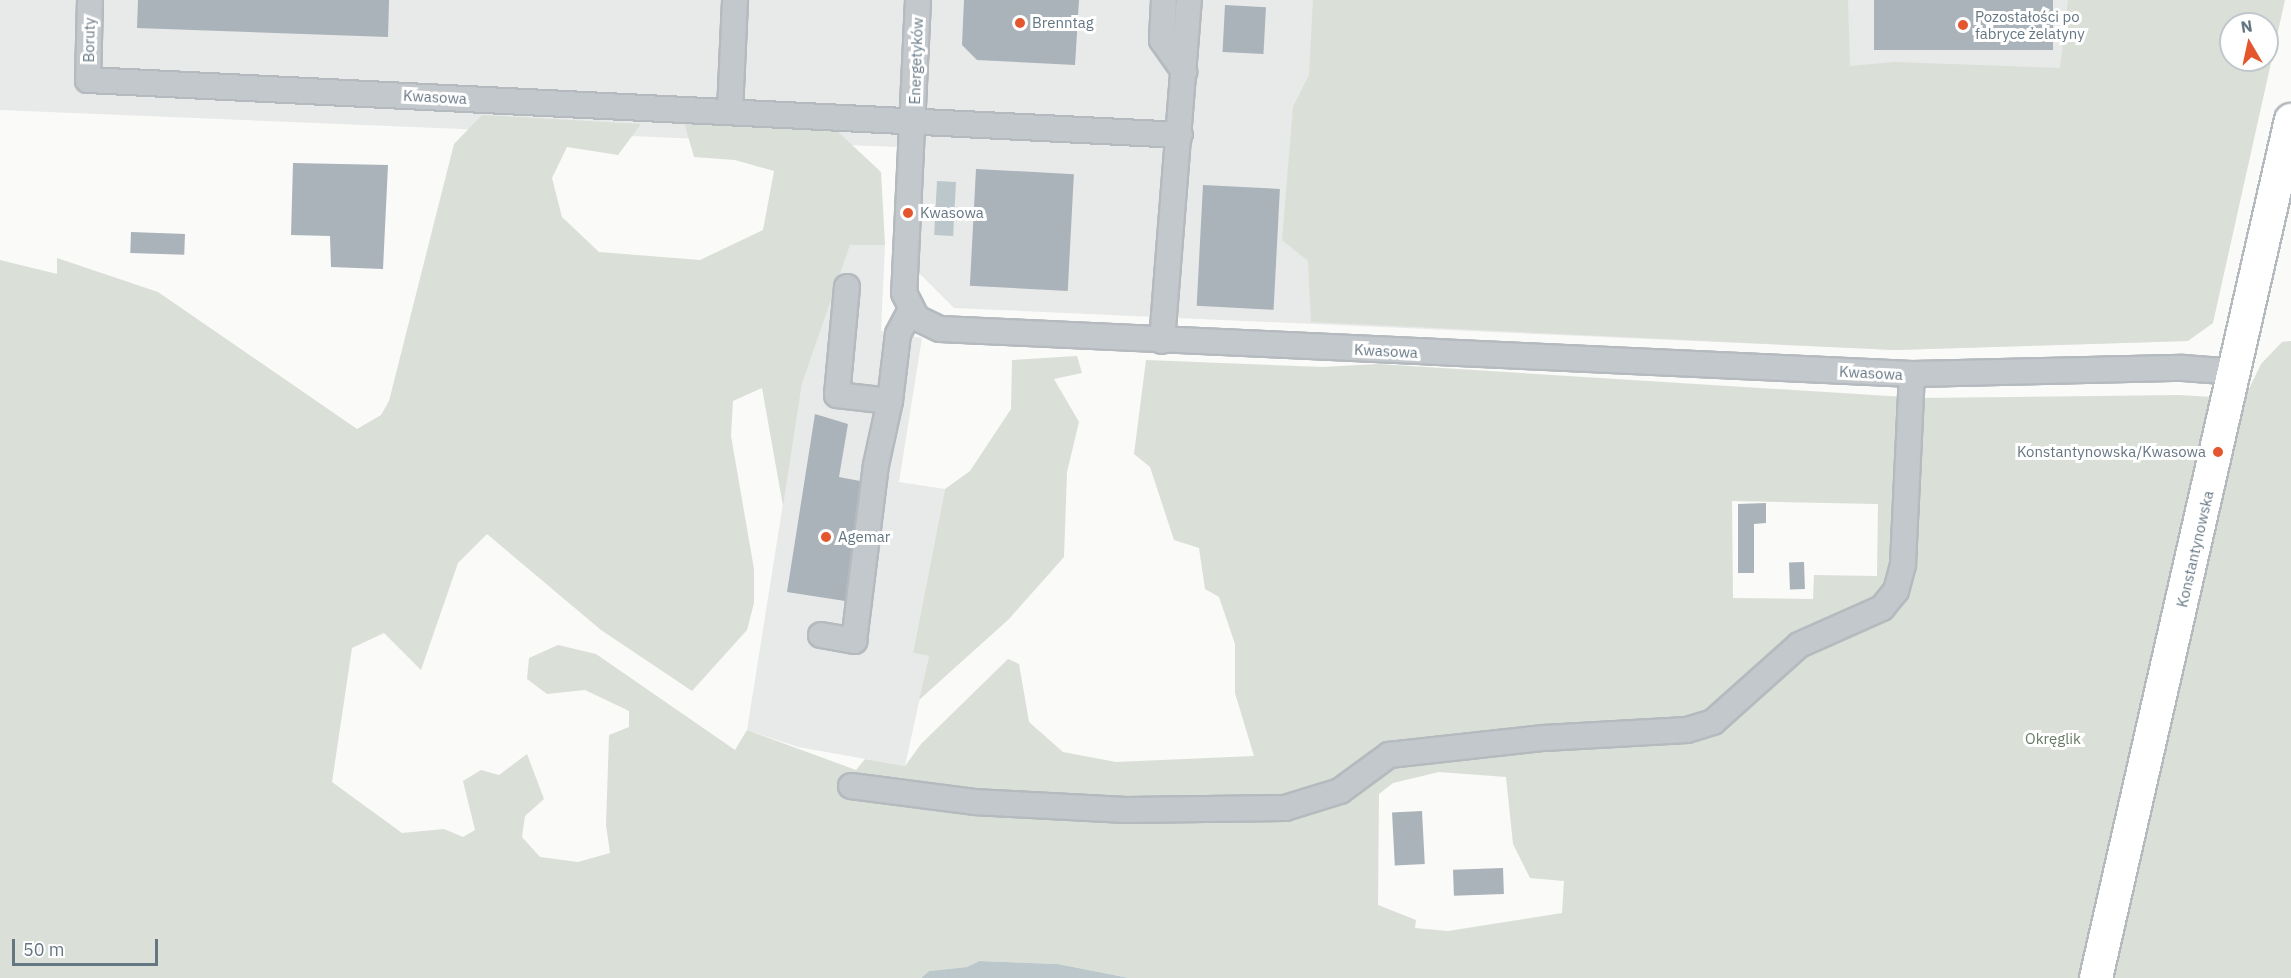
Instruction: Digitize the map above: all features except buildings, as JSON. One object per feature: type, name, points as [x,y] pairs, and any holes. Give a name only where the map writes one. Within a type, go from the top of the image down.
[{"type":"main road","name":"Konstantynowska","points":[[2096,978],[2236,372],[2290,126]]},
{"type":"street","name":"Boruty","points":[[88,81],[90,0]]},
{"type":"street","points":[[730,111],[735,0]]},
{"type":"street","name":"Energetyków","points":[[914,121],[918,0]]},
{"type":"street","points":[[1164,0],[1162,40],[1184,72]]},
{"type":"street","points":[[1162,341],[1189,0]]},
{"type":"street","name":"Kwasowa","points":[[88,81],[1180,135]]},
{"type":"street","points":[[821,635],[854,640],[876,465],[890,401],[898,334],[910,310],[904,283],[914,121]]},
{"type":"street","points":[[847,287],[837,395],[890,401]]},
{"type":"street","name":"Kwasowa","points":[[910,310],[931,326],[951,330],[1162,341],[1912,374],[2183,368],[2236,372]]},
{"type":"street","points":[[851,786],[974,802],[1125,810],[1285,808],[1340,791],[1389,755],[1544,738],[1687,730],[1713,722],[1799,645],[1882,608],[1896,591],[1903,564],[1912,374]]},
{"type":"shaded area","points":[[0,0],[2271,0],[2251,12],[2219,12],[2219,72],[2229,72],[2188,341],[1895,350],[954,308],[918,272],[921,148],[0,110]]},
{"type":"shaded area","points":[[937,181],[956,182],[953,236],[934,235]]},
{"type":"shaded area","points":[[850,244],[885,245],[881,331],[922,338],[899,482],[945,489],[913,653],[929,656],[905,766],[798,747],[747,730],[802,384]]},
{"type":"shaded area","points":[[979,961],[1058,964],[1129,978],[921,978],[929,971],[967,967]]},
{"type":"green space","points":[[1313,0],[1848,0],[1850,66],[1894,62],[2060,68],[2068,0],[2285,0],[2279,27],[2279,12],[2219,12],[2219,72],[2269,72],[2213,323],[2188,341],[1895,350],[1311,322],[1308,261],[1282,240],[1293,107],[1309,75]]},
{"type":"green space","name":"Okręglik","points":[[482,115],[641,124],[618,155],[567,147],[552,178],[562,217],[599,252],[700,260],[763,230],[774,171],[735,160],[694,157],[684,122],[836,130],[881,172],[885,245],[850,245],[802,384],[783,506],[762,388],[733,401],[731,436],[754,569],[754,603],[747,630],[692,691],[601,630],[487,534],[458,563],[421,670],[384,633],[352,648],[332,782],[402,833],[444,829],[463,837],[475,830],[463,781],[481,770],[499,775],[527,754],[544,799],[525,816],[522,837],[540,857],[578,862],[610,853],[606,825],[609,735],[629,727],[629,711],[585,690],[547,694],[527,679],[529,658],[558,645],[596,654],[735,750],[747,730],[856,770],[865,759],[905,766],[921,744],[1008,659],[1019,664],[1029,722],[1063,752],[1116,762],[1254,756],[1235,693],[1235,644],[1219,597],[1205,589],[1199,548],[1174,540],[1150,467],[1134,454],[1146,360],[1323,367],[1378,364],[1921,398],[2180,395],[2244,399],[2261,364],[2282,342],[2291,341],[2291,978],[1129,978],[1058,964],[979,961],[967,967],[929,971],[921,978],[0,978],[0,260],[57,274],[57,258],[158,292],[357,429],[381,415],[389,401],[454,144]],"holes":[[[1732,501],[1878,504],[1877,576],[1814,575],[1813,599],[1733,598]],[[1439,772],[1506,777],[1513,844],[1530,878],[1564,881],[1562,913],[1448,931],[1415,928],[1416,920],[1378,905],[1379,794],[1393,783]]]},
{"type":"green space","points":[[1077,356],[1082,373],[1054,379],[1079,422],[1067,472],[1064,557],[1009,619],[919,700],[929,656],[913,653],[945,489],[970,471],[1011,409],[1012,360]]},
{"type":"place","name":"Brenntag","points":[[1020,23]]},
{"type":"place","name":"Pozostałości po fabryce żelatyny","points":[[1963,25]]},
{"type":"place","name":"Kwasowa","points":[[908,213]]},
{"type":"place","name":"Konstantynowska/Kwasowa","points":[[2218,452]]},
{"type":"place","name":"Agemar","points":[[826,537]]}]
